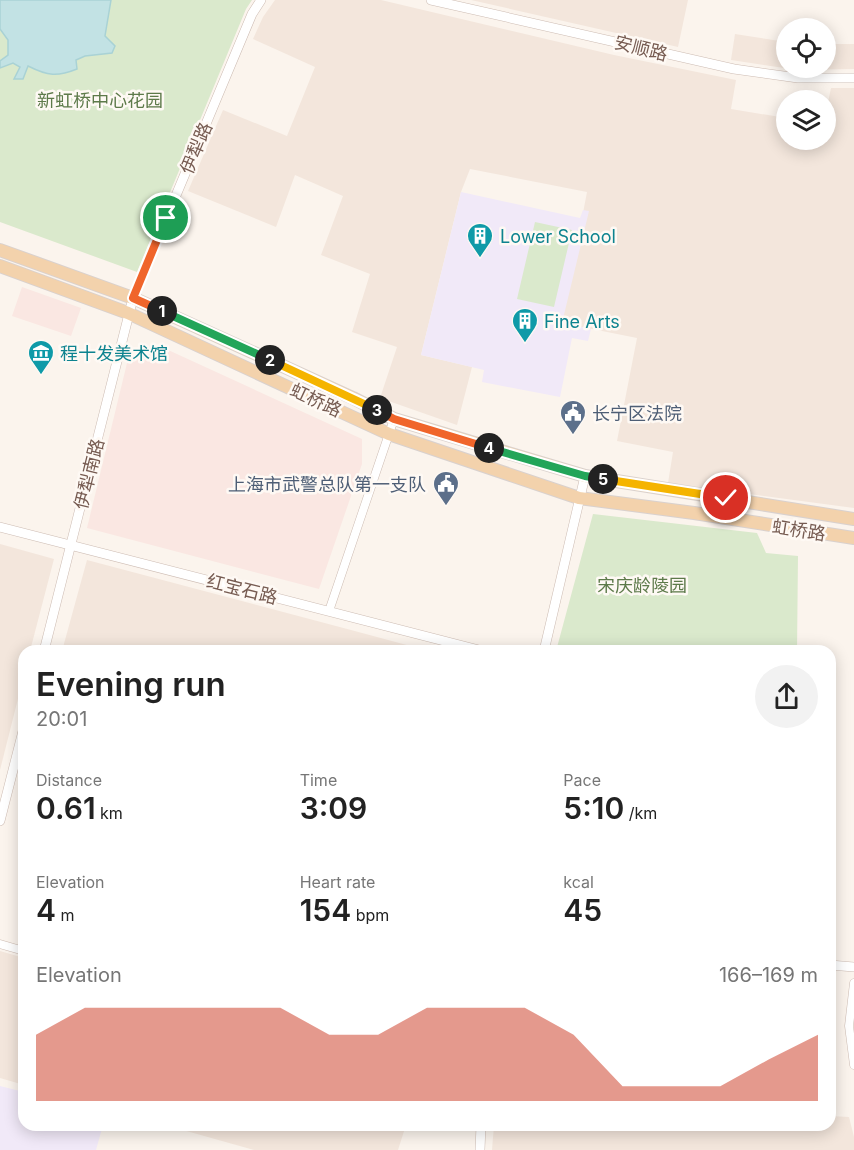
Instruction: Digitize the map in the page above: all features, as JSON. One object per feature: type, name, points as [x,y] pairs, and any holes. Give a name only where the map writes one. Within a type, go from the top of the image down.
[{"type":"main road","name":"虹桥路","points":[[0,250],[133,298],[353,398],[394,419],[585,476],[854,519]]},
{"type":"main road","name":"虹桥路","points":[[0,266],[128,313],[389,434],[579,498],[854,538]]},
{"type":"street","name":"伊犁路","points":[[133,298],[252,14],[261,0]]},
{"type":"street","name":"安顺路","points":[[431,0],[734,69],[798,78],[854,78]]},
{"type":"street","name":"伊犁南路","points":[[46,645],[133,298]]},
{"type":"street","points":[[329,611],[394,419]]},
{"type":"street","points":[[545,645],[585,476]]},
{"type":"street","name":"红宝石路","points":[[0,527],[460,645]]},
{"type":"street","points":[[0,821],[18,750]]},
{"type":"street","points":[[0,944],[18,949]]},
{"type":"street","points":[[836,966],[854,967]]},
{"type":"street","points":[[854,983],[849,1026],[854,1065]]},
{"type":"street","points":[[480,1150],[481,1131]]},
{"type":"shaded area","points":[[275,0],[381,0],[614,55],[736,80],[731,109],[776,116],[776,150],[836,150],[836,90],[831,90],[831,88],[854,88],[854,508],[668,483],[673,452],[617,441],[637,338],[562,323],[587,192],[470,169],[461,192],[421,355],[472,367],[457,425],[380,398],[397,347],[352,332],[370,274],[321,255],[343,196],[295,175],[276,227],[188,191],[223,110],[287,136],[315,67],[253,39],[263,17]]},
{"type":"shaded area","points":[[471,0],[688,0],[678,47]]},
{"type":"shaded area","points":[[735,34],[776,40],[776,67],[731,60]]},
{"type":"shaded area","points":[[836,44],[854,44],[854,69],[836,69]]},
{"type":"shaded area","points":[[461,192],[580,218],[583,210],[589,211],[562,323],[591,329],[588,341],[572,338],[560,397],[482,382],[484,370],[421,355]]},
{"type":"shaded area","points":[[22,287],[81,308],[71,336],[12,316]]},
{"type":"shaded area","points":[[146,346],[166,349],[362,439],[362,464],[319,589],[87,528],[128,359]]},
{"type":"shaded area","points":[[0,544],[54,559],[32,645],[18,645],[18,699],[0,770]]},
{"type":"shaded area","points":[[87,560],[406,645],[64,645]]},
{"type":"shaded area","points":[[0,951],[18,956],[18,1083],[0,1078]]},
{"type":"shaded area","points":[[0,1086],[18,1090],[18,1131],[101,1131],[96,1150],[0,1150]]},
{"type":"shaded area","points":[[836,1116],[849,1117],[854,1137],[854,1150],[492,1150],[494,1131],[836,1131]]},
{"type":"shaded area","points":[[186,1131],[404,1131],[398,1150],[254,1150]]},
{"type":"green space","name":"新虹桥中心花园","points":[[0,0],[252,0],[246,9],[137,272],[0,222]]},
{"type":"green space","points":[[535,222],[572,230],[554,307],[517,299]]},
{"type":"green space","name":"宋庆龄陵园","points":[[593,514],[757,533],[766,553],[798,556],[797,645],[558,645]]},
{"type":"water","points":[[0,0],[111,0],[105,36],[115,46],[112,53],[85,56],[76,60],[77,69],[58,74],[41,72],[28,66],[23,79],[14,79],[20,67],[13,63],[0,68],[0,61],[8,55],[8,40],[0,29]]},
{"type":"place","name":"Lower School","points":[[480,259]]},
{"type":"place","name":"Fine Arts","points":[[525,344]]},
{"type":"place","name":"程十发美术馆","points":[[41,376]]},
{"type":"place","name":"长宁区法院","points":[[573,436]]},
{"type":"place","name":"上海市武警总队第一支队","points":[[446,507]]},
{"type":"route","points":[[166,218],[133,298],[353,398],[394,419],[585,476],[726,498]]}]
